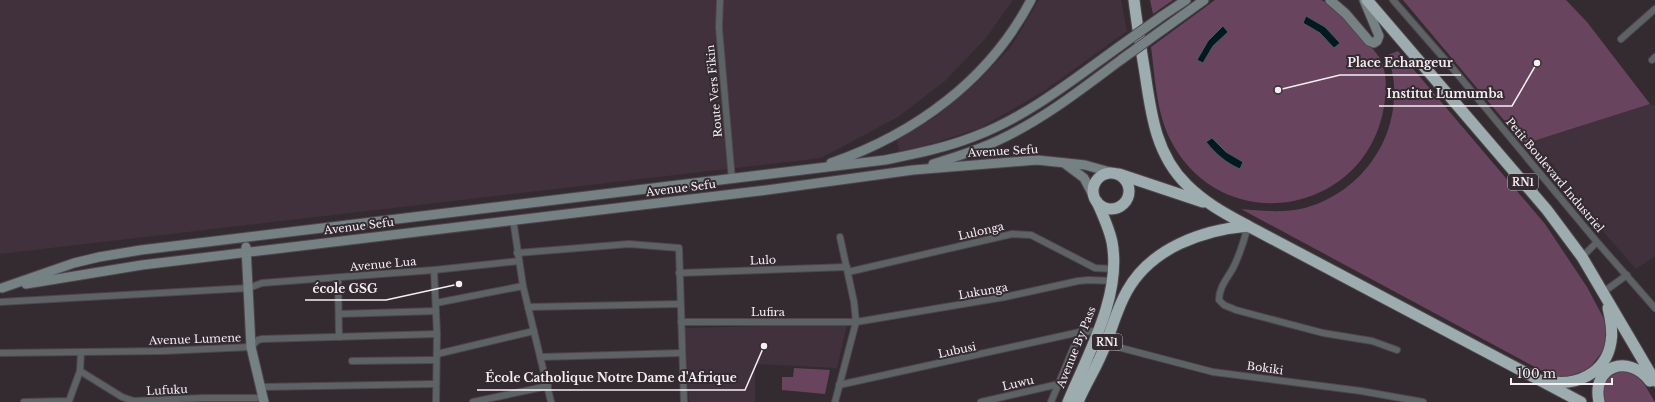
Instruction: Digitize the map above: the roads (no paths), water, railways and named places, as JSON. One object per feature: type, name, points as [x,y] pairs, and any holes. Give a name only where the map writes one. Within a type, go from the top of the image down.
[{"type":"highway","points":[[1134,0],[1153,123],[1162,150],[1186,185],[1208,203],[1248,226],[1581,402]]},
{"type":"highway","name":"RN1","points":[[1367,0],[1547,210],[1582,257],[1655,381]]},
{"type":"highway","points":[[1117,174],[1125,180],[1128,191],[1124,202],[1120,206],[1108,208],[1095,199],[1093,186],[1099,177],[1108,173],[1117,174],[1208,203]]},
{"type":"highway","points":[[1161,188],[1171,187],[1177,183],[1177,173]]},
{"type":"highway","name":"RN1","points":[[1095,199],[1107,222],[1112,243],[1114,269],[1113,281]]},
{"type":"highway","name":"Avenue By Pass","points":[[1078,402],[1097,366],[1119,308],[1133,281],[1145,268],[1165,252],[1188,239],[1227,228],[1248,226]]},
{"type":"highway","name":"Avenue By Pass","points":[[1068,402],[1098,331],[1109,301],[1113,281]]},
{"type":"highway","points":[[1528,374],[1546,380],[1566,383],[1583,378],[1597,368],[1606,356],[1611,343],[1612,325],[1604,296]]},
{"type":"highway","points":[[1599,402],[1597,394],[1601,378],[1610,370],[1622,366],[1630,366],[1638,369],[1655,388]]},
{"type":"main road","points":[[816,169],[872,147],[909,128],[938,108],[968,83],[999,49],[1023,16],[1031,0]]},
{"type":"main road","points":[[816,169],[885,160],[974,137],[1014,118],[1041,102],[1186,0]]},
{"type":"main road","points":[[913,170],[965,154],[1000,140],[1061,104],[1204,0]]},
{"type":"main road","points":[[1330,0],[1346,14],[1369,41],[1374,43],[1377,41],[1379,36],[1364,0]]},
{"type":"main road","name":"Avenue Sefu","points":[[1,288],[142,265],[778,188],[913,170],[1037,160],[1085,165],[1117,174]]},
{"type":"main road","points":[[1063,162],[1084,178],[1095,199]]},
{"type":"main road","name":"Avenue Sefu","points":[[1,288],[57,269],[99,257],[816,169]]},
{"type":"main road","points":[[776,174],[778,188]]},
{"type":"main road","points":[[245,238],[249,288],[251,347],[264,400]]},
{"type":"street","name":"Route Vers Fikin","points":[[720,0],[719,28],[732,180]]},
{"type":"street","name":"Petit Boulevard Industriel","points":[[1393,0],[1454,70],[1597,242],[1655,308]]},
{"type":"street","points":[[1621,39],[1655,9]]},
{"type":"street","points":[[513,219],[523,286],[551,402]]},
{"type":"street","points":[[1248,226],[1242,248],[1233,268],[1219,291],[1219,300],[1224,305],[1236,310],[1311,330],[1372,341],[1397,350]]},
{"type":"street","name":"Lulonga","points":[[848,270],[1012,234],[1031,236],[1095,268],[1114,269]]},
{"type":"street","points":[[835,402],[856,322],[848,270],[840,237]]},
{"type":"street","points":[[1582,257],[1597,242]]},
{"type":"street","points":[[517,253],[629,244],[679,248],[684,402]]},
{"type":"street","name":"Avenue Lua","points":[[0,302],[249,288],[262,283],[434,270],[519,261]]},
{"type":"street","points":[[434,270],[436,303],[436,402]]},
{"type":"street","name":"Lulo","points":[[680,273],[848,270]]},
{"type":"street","points":[[1604,296],[1627,275]]},
{"type":"street","points":[[338,278],[339,337]]},
{"type":"street","name":"Lukunga","points":[[856,322],[1005,297],[1078,281],[1113,281]]},
{"type":"street","points":[[436,303],[523,286]]},
{"type":"street","points":[[528,307],[680,304]]},
{"type":"street","points":[[339,314],[436,311]]},
{"type":"street","name":"Lufira","points":[[681,322],[856,322]]},
{"type":"street","points":[[352,361],[436,357],[534,331]]},
{"type":"street","name":"Lubusi","points":[[839,386],[1080,332],[1098,331]]},
{"type":"street","points":[[1051,402],[1080,332]]},
{"type":"street","name":"Avenue Lumene","points":[[0,353],[163,351],[251,347],[255,342],[262,339],[436,334]]},
{"type":"street","name":"Bokiki","points":[[1106,344],[1213,372],[1362,391],[1423,402]]},
{"type":"street","points":[[24,402],[69,401],[80,371],[81,352]]},
{"type":"street","points":[[541,357],[682,353]]},
{"type":"street","name":"Lufuku","points":[[80,371],[122,397],[134,401],[202,398],[264,400]]},
{"type":"street","points":[[260,387],[435,384]]},
{"type":"street","name":"Luwu","points":[[980,402],[1059,384]]},
{"type":"street","points":[[473,402],[548,386]]},
{"type":"water","points":[[1306,16],[1325,27],[1340,43],[1334,48],[1320,33],[1303,23]]},
{"type":"water","points":[[1223,26],[1228,32],[1213,46],[1203,63],[1197,60],[1208,41]]},
{"type":"water","points":[[1212,138],[1226,152],[1243,162],[1240,169],[1217,154],[1206,142]]},
{"type":"place","name":"Institut Lumumba","points":[[1537,63]]},
{"type":"place","name":"Place Echangeur","points":[[1278,90]]},
{"type":"place","name":"école GSG","points":[[459,284]]},
{"type":"place","name":"École Catholique Notre Dame d'Afrique","points":[[764,346]]}]
